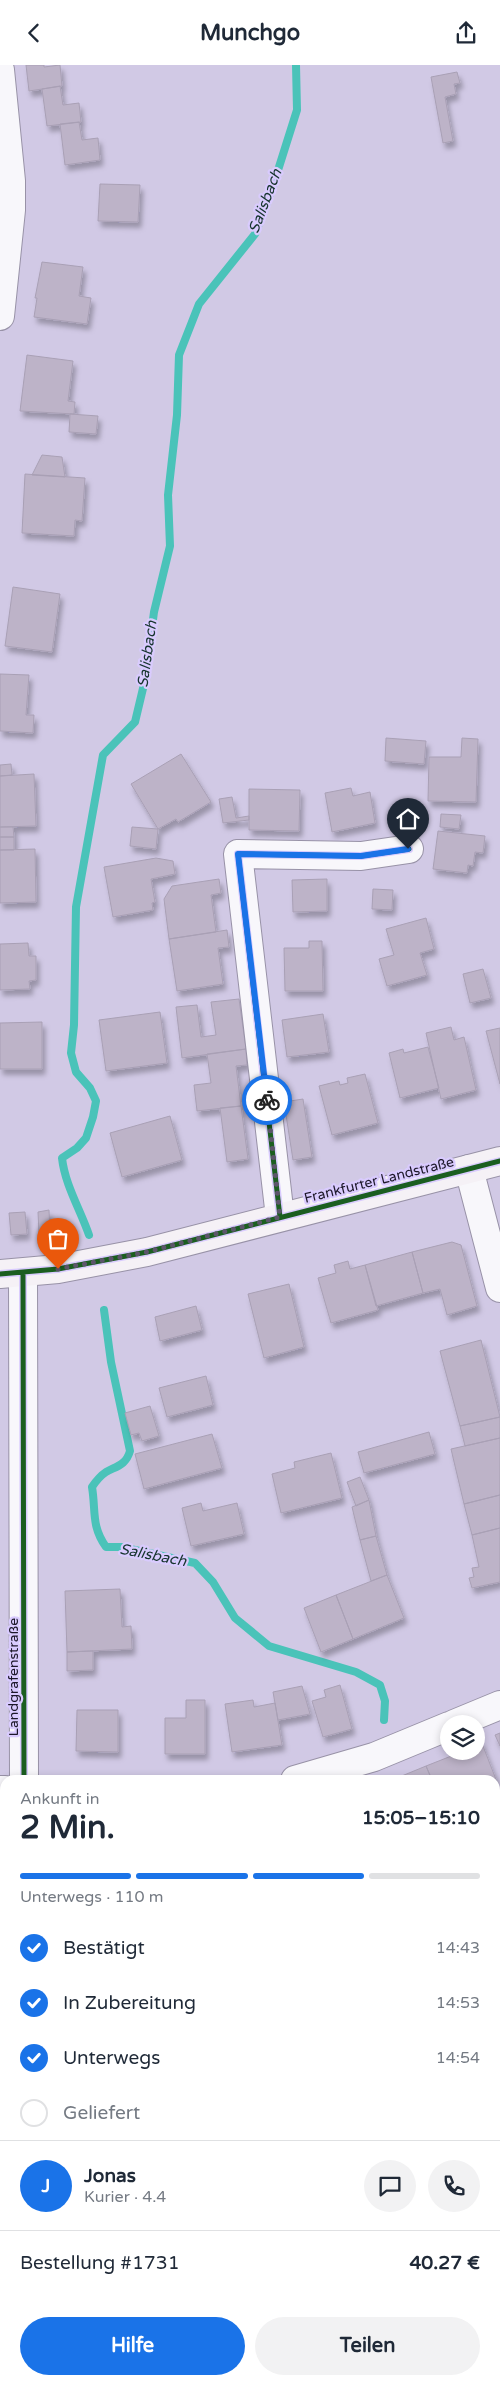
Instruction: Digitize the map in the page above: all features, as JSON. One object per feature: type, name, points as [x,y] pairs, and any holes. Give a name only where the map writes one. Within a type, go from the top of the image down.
[{"type":"main road","name":"Frankfurter Landstraße","points":[[12,1274],[58,1269],[147,1252],[500,1161]]},
{"type":"street","points":[[0,69],[9,230],[0,316]]},
{"type":"street","points":[[280,1217],[238,854],[361,856],[408,849]]},
{"type":"street","points":[[469,1169],[500,1288]]},
{"type":"street","name":"Landgrafenstraße","points":[[12,1274],[24,1775]]},
{"type":"street","points":[[476,1715],[500,1705]]},
{"type":"street","points":[[316,1775],[374,1757],[440,1730]]},
{"type":"building","points":[[26,65],[44,65],[44,67],[60,65],[62,86],[29,91]]},
{"type":"building","points":[[457,72],[460,83],[454,84],[456,94],[445,97],[453,141],[443,143],[431,77]]},
{"type":"building","points":[[60,86],[63,105],[79,103],[81,122],[47,126],[42,89]]},
{"type":"building","points":[[79,122],[82,140],[98,138],[100,160],[65,165],[60,124]]},
{"type":"building","points":[[100,184],[140,185],[138,222],[98,221]]},
{"type":"building","points":[[42,262],[83,267],[79,296],[91,298],[87,324],[34,317],[37,298],[35,298]]},
{"type":"building","points":[[27,355],[73,361],[68,401],[75,402],[74,414],[20,411]]},
{"type":"building","points":[[70,414],[98,416],[96,434],[69,432]]},
{"type":"building","points":[[42,455],[62,457],[65,477],[32,475]]},
{"type":"building","points":[[25,474],[85,478],[82,521],[75,520],[74,536],[22,533]]},
{"type":"building","points":[[13,587],[60,594],[52,652],[5,646]]},
{"type":"building","points":[[0,674],[29,675],[26,715],[34,715],[33,733],[0,731]]},
{"type":"building","points":[[386,738],[426,741],[424,764],[385,761]]},
{"type":"building","points":[[462,738],[478,739],[476,802],[428,801],[429,757],[461,757]]},
{"type":"building","points":[[181,754],[211,802],[178,822],[176,819],[158,829],[131,784]]},
{"type":"building","points":[[11,764],[12,775],[0,776],[0,765]]},
{"type":"building","points":[[34,774],[36,826],[0,827],[0,776]]},
{"type":"building","points":[[351,788],[353,796],[370,792],[375,823],[332,832],[325,793]]},
{"type":"building","points":[[249,789],[300,790],[299,831],[249,830]]},
{"type":"building","points":[[232,797],[236,818],[249,816],[249,820],[223,823],[219,799]]},
{"type":"building","points":[[441,814],[461,815],[459,829],[440,827]]},
{"type":"building","points":[[0,827],[13,827],[14,837],[0,837]]},
{"type":"building","points":[[132,827],[158,829],[156,849],[130,846]]},
{"type":"building","points":[[438,831],[485,836],[483,853],[475,852],[473,866],[468,865],[467,873],[433,869]]},
{"type":"building","points":[[0,837],[14,837],[14,850],[0,850]]},
{"type":"building","points":[[35,849],[36,902],[0,903],[0,850]]},
{"type":"building","points":[[156,858],[173,861],[175,874],[151,879],[155,902],[152,903],[153,910],[113,917],[104,867]]},
{"type":"building","points":[[219,879],[221,893],[211,895],[216,932],[169,939],[164,899],[172,886]]},
{"type":"building","points":[[327,879],[327,911],[293,912],[292,880]]},
{"type":"building","points":[[373,889],[393,890],[392,910],[372,909]]},
{"type":"building","points":[[426,918],[434,949],[420,953],[427,975],[387,986],[379,959],[394,955],[386,929]]},
{"type":"building","points":[[227,930],[229,947],[218,948],[223,984],[177,991],[169,939]]},
{"type":"building","points":[[309,941],[322,941],[323,991],[285,991],[284,948],[309,948]]},
{"type":"building","points":[[28,943],[29,956],[36,956],[36,980],[29,981],[30,989],[0,990],[0,944]]},
{"type":"building","points":[[483,969],[491,998],[470,1003],[463,974]]},
{"type":"building","points":[[239,999],[246,1049],[182,1058],[176,1007],[197,1005],[201,1037],[216,1035],[211,1002]]},
{"type":"building","points":[[160,1012],[167,1063],[106,1071],[99,1020]]},
{"type":"building","points":[[323,1014],[329,1052],[287,1057],[282,1020]]},
{"type":"building","points":[[42,1022],[42,1069],[0,1069],[0,1023]]},
{"type":"building","points":[[451,1027],[454,1040],[464,1037],[476,1090],[441,1099],[426,1033]]},
{"type":"building","points":[[500,1028],[500,1084],[486,1031]]},
{"type":"building","points":[[428,1047],[439,1088],[400,1098],[389,1053],[403,1049],[404,1053]]},
{"type":"building","points":[[246,1049],[247,1065],[236,1066],[241,1106],[197,1111],[194,1085],[211,1083],[207,1054]]},
{"type":"building","points":[[365,1074],[378,1123],[332,1135],[319,1086],[339,1081],[340,1085],[348,1083],[347,1078]]},
{"type":"building","points":[[303,1099],[312,1157],[293,1160],[284,1102]]},
{"type":"building","points":[[241,1106],[248,1159],[227,1162],[220,1108]]},
{"type":"building","points":[[170,1116],[182,1160],[122,1177],[110,1133]]},
{"type":"building","points":[[49,1210],[50,1232],[39,1234],[38,1212]]},
{"type":"building","points":[[25,1212],[27,1234],[11,1235],[9,1213]]},
{"type":"building","points":[[452,1242],[461,1245],[477,1306],[447,1315],[440,1289],[423,1293],[412,1252]]},
{"type":"building","points":[[412,1252],[423,1293],[376,1306],[365,1265]]},
{"type":"building","points":[[348,1261],[350,1269],[365,1265],[378,1310],[331,1323],[318,1278],[336,1273],[334,1265]]},
{"type":"building","points":[[289,1284],[304,1347],[264,1358],[248,1294]]},
{"type":"building","points":[[196,1306],[202,1330],[160,1341],[155,1317]]},
{"type":"building","points":[[481,1340],[500,1417],[460,1426],[440,1351]]},
{"type":"building","points":[[206,1376],[213,1405],[167,1417],[159,1388]]},
{"type":"building","points":[[150,1406],[159,1436],[142,1441],[139,1433],[131,1435],[125,1413]]},
{"type":"building","points":[[500,1417],[500,1438],[465,1446],[460,1426]]},
{"type":"building","points":[[429,1432],[435,1454],[364,1473],[358,1452]]},
{"type":"building","points":[[212,1434],[222,1468],[144,1489],[135,1454]]},
{"type":"building","points":[[500,1438],[500,1495],[464,1504],[451,1449]]},
{"type":"building","points":[[331,1453],[342,1498],[281,1513],[272,1474],[295,1468],[294,1462]]},
{"type":"building","points":[[360,1477],[369,1500],[356,1506],[347,1482]]},
{"type":"building","points":[[500,1495],[500,1528],[472,1535],[464,1504]]},
{"type":"building","points":[[369,1500],[376,1536],[360,1540],[352,1507]]},
{"type":"building","points":[[201,1503],[203,1511],[237,1503],[244,1534],[191,1546],[182,1508]]},
{"type":"building","points":[[500,1528],[500,1582],[472,1588],[469,1578],[474,1577],[472,1568],[479,1567],[472,1535]]},
{"type":"building","points":[[376,1536],[387,1575],[371,1581],[360,1540]]},
{"type":"building","points":[[387,1575],[404,1618],[353,1639],[336,1595]]},
{"type":"building","points":[[120,1589],[122,1627],[131,1626],[132,1649],[67,1652],[65,1591]]},
{"type":"building","points":[[336,1595],[353,1639],[321,1652],[304,1608]]},
{"type":"building","points":[[93,1651],[93,1670],[67,1671],[67,1652]]},
{"type":"building","points":[[340,1685],[352,1729],[323,1737],[312,1701],[326,1697],[324,1690]]},
{"type":"building","points":[[302,1686],[310,1714],[278,1720],[273,1692]]},
{"type":"building","points":[[186,1700],[205,1700],[205,1754],[165,1754],[165,1718],[186,1718]]},
{"type":"building","points":[[253,1700],[254,1707],[275,1703],[282,1745],[232,1752],[225,1704]]},
{"type":"building","points":[[77,1710],[118,1710],[118,1752],[76,1751]]},
{"type":"building","points":[[500,1733],[500,1746],[495,1735]]},
{"type":"building","points":[[485,1751],[494,1775],[430,1775],[426,1766],[441,1760],[485,1760]]},
{"type":"building","points":[[426,1766],[430,1775],[404,1775]]},
{"type":"waterway","name":"Salisbach","points":[[89,1235],[69,1187],[62,1158],[77,1148],[86,1138],[96,1101],[90,1088],[76,1072],[71,1053],[74,1025],[76,907],[103,755],[135,722],[145,680],[154,612],[170,546],[168,495],[177,415],[179,355],[199,304],[255,234],[273,186],[297,110],[296,65]]},
{"type":"waterway","name":"Salisbach","points":[[104,1310],[111,1362],[130,1451],[124,1462],[104,1474],[92,1487],[96,1525],[106,1547],[121,1547],[195,1563],[213,1582],[235,1618],[269,1646],[356,1672],[380,1685],[385,1701],[384,1720]]},
{"type":"cycle path","points":[[280,1217],[238,854],[361,856],[409,849]]},
{"type":"cycle path","points":[[0,1274],[58,1269],[147,1252],[500,1161]]},
{"type":"cycle path","points":[[23,1273],[24,1775]]},
{"type":"way so far","points":[[58,1269],[147,1252],[280,1217],[267,1100]]},
{"type":"route","points":[[267,1100],[238,854],[361,856],[408,849]]}]
